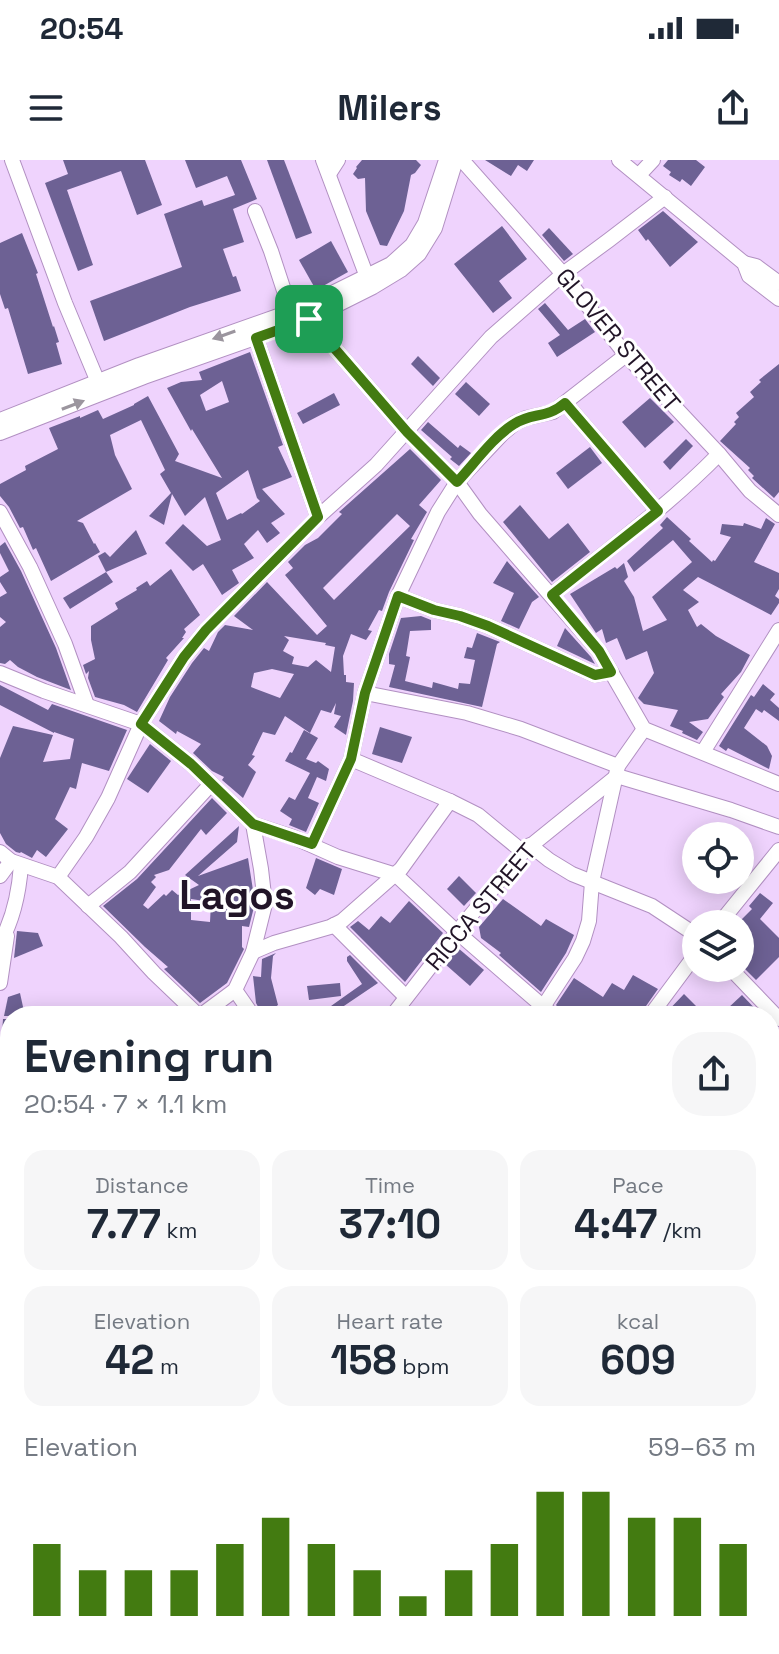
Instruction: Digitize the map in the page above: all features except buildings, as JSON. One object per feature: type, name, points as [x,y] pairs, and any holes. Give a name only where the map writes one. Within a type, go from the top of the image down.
[{"type":"street","points":[[12,160],[100,387]]},
{"type":"street","points":[[338,160],[326,167],[367,277]]},
{"type":"street","points":[[0,433],[100,387],[291,312],[391,264],[412,245],[425,223],[446,160]]},
{"type":"street","points":[[0,420],[256,338],[309,319],[373,287],[401,270],[419,254],[435,228],[459,160]]},
{"type":"street","name":"GLOVER STREET","points":[[459,160],[563,274],[626,355],[750,491],[779,515]]},
{"type":"street","points":[[619,160],[744,263],[756,266],[779,283]]},
{"type":"street","points":[[639,175],[653,160]]},
{"type":"street","points":[[58,877],[108,798],[141,724],[184,657],[206,630],[318,517],[376,465],[491,337],[563,274],[665,197]]},
{"type":"street","points":[[255,211],[291,312]]},
{"type":"street","points":[[744,263],[749,276],[779,299]]},
{"type":"street","points":[[309,319],[407,432],[457,482],[480,514],[599,651],[644,729],[779,784]]},
{"type":"street","points":[[256,338],[318,517]]},
{"type":"street","points":[[312,844],[351,759],[365,693],[398,596],[438,512],[457,482],[515,423],[553,412],[626,355]]},
{"type":"street","points":[[565,403],[658,511]]},
{"type":"street","points":[[552,595],[658,511],[719,454]]},
{"type":"street","points":[[0,512],[30,567],[65,644],[87,705]]},
{"type":"street","points":[[398,596],[488,626],[595,675],[611,672]]},
{"type":"street","points":[[703,752],[779,630]]},
{"type":"street","points":[[0,673],[141,724],[191,764],[253,824],[312,844],[338,857],[396,875],[541,1006]]},
{"type":"street","points":[[365,693],[467,713],[521,729],[618,771],[779,827]]},
{"type":"street","points":[[551,1006],[583,941],[589,921],[592,882],[618,771],[644,729]]},
{"type":"street","points":[[351,759],[478,815],[526,849],[572,874],[652,906],[682,926]]},
{"type":"street","name":"RICCA STREET","points":[[399,1006],[526,849],[618,771]]},
{"type":"street","points":[[88,906],[130,872],[211,784]]},
{"type":"street","points":[[253,952],[342,921],[396,875],[450,801]]},
{"type":"street","points":[[213,1006],[235,990],[253,952],[265,904],[253,824]]},
{"type":"street","points":[[730,910],[779,850]]},
{"type":"street","points":[[11,859],[58,877],[189,1006]]},
{"type":"street","points":[[0,876],[11,859]]},
{"type":"street","points":[[0,983],[8,928],[18,896],[11,859]]},
{"type":"street","points":[[334,925],[406,997]]},
{"type":"street","points":[[0,943],[8,928]]},
{"type":"street","points":[[657,1006],[682,973]]},
{"type":"street","points":[[743,982],[767,1006]]},
{"type":"street","points":[[235,990],[246,1006]]},
{"type":"district","name":"Lagos","points":[[237,895]]},
{"type":"route","points":[[309,319],[407,432],[457,482],[515,423],[553,412],[565,403],[658,511],[552,595],[599,651],[611,672],[595,675],[488,626],[398,596],[365,693],[351,759],[312,844],[253,824],[191,764],[141,724],[165,684],[206,630],[318,517],[256,338],[309,319]]}]
